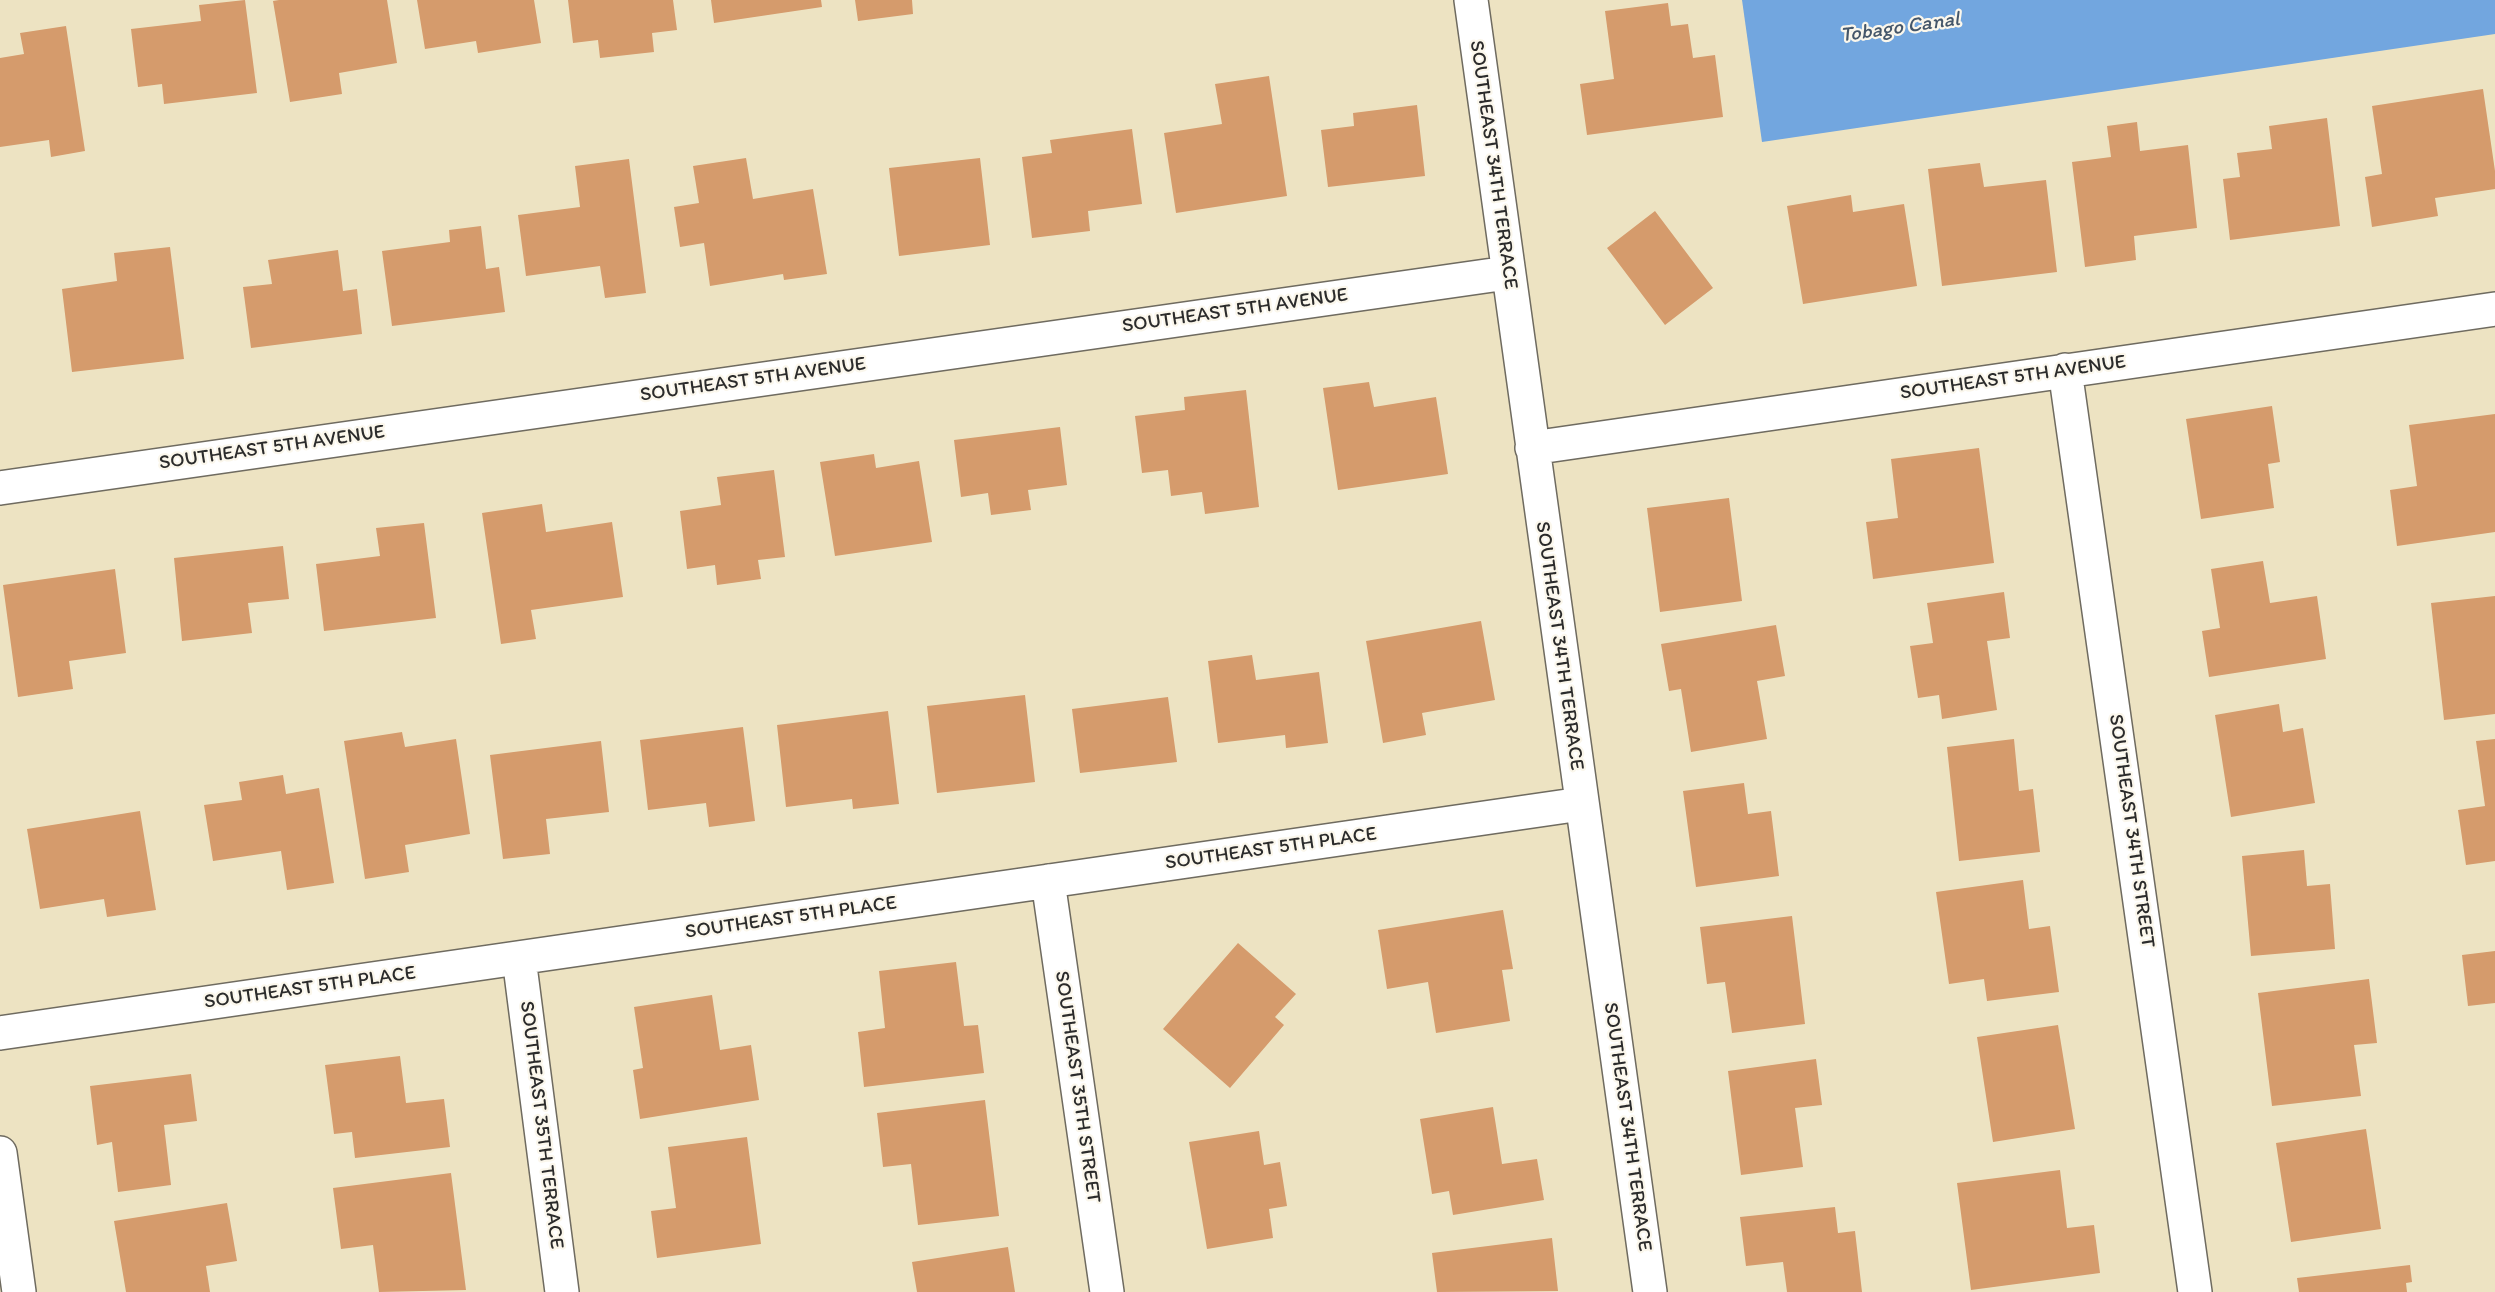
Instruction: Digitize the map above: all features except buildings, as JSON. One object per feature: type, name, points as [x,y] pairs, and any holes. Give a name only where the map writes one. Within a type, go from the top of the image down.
[{"type":"street","name":"SOUTHEAST 34TH TERRACE","points":[[1471,0],[1507,273],[1650,1292]]},
{"type":"street","name":"SOUTHEAST 5TH AVENUE","points":[[0,488],[1507,273]]},
{"type":"street","name":"SOUTHEAST 5TH AVENUE","points":[[1532,448],[2495,309]]},
{"type":"street","name":"SOUTHEAST 34TH STREET","points":[[2065,370],[2195,1292]]},
{"type":"street","name":"SOUTHEAST 5TH PLACE","points":[[0,1033],[1581,804]]},
{"type":"street","name":"SOUTHEAST 35TH STREET","points":[[1048,881],[1107,1292]]},
{"type":"street","name":"SOUTHEAST 35TH TERRACE","points":[[519,958],[562,1292]]},
{"type":"street","points":[[0,1154],[20,1292]]},
{"type":"water","name":"Tobago Canal","points":[[1742,0],[2495,0],[2495,34],[1762,142]]}]
